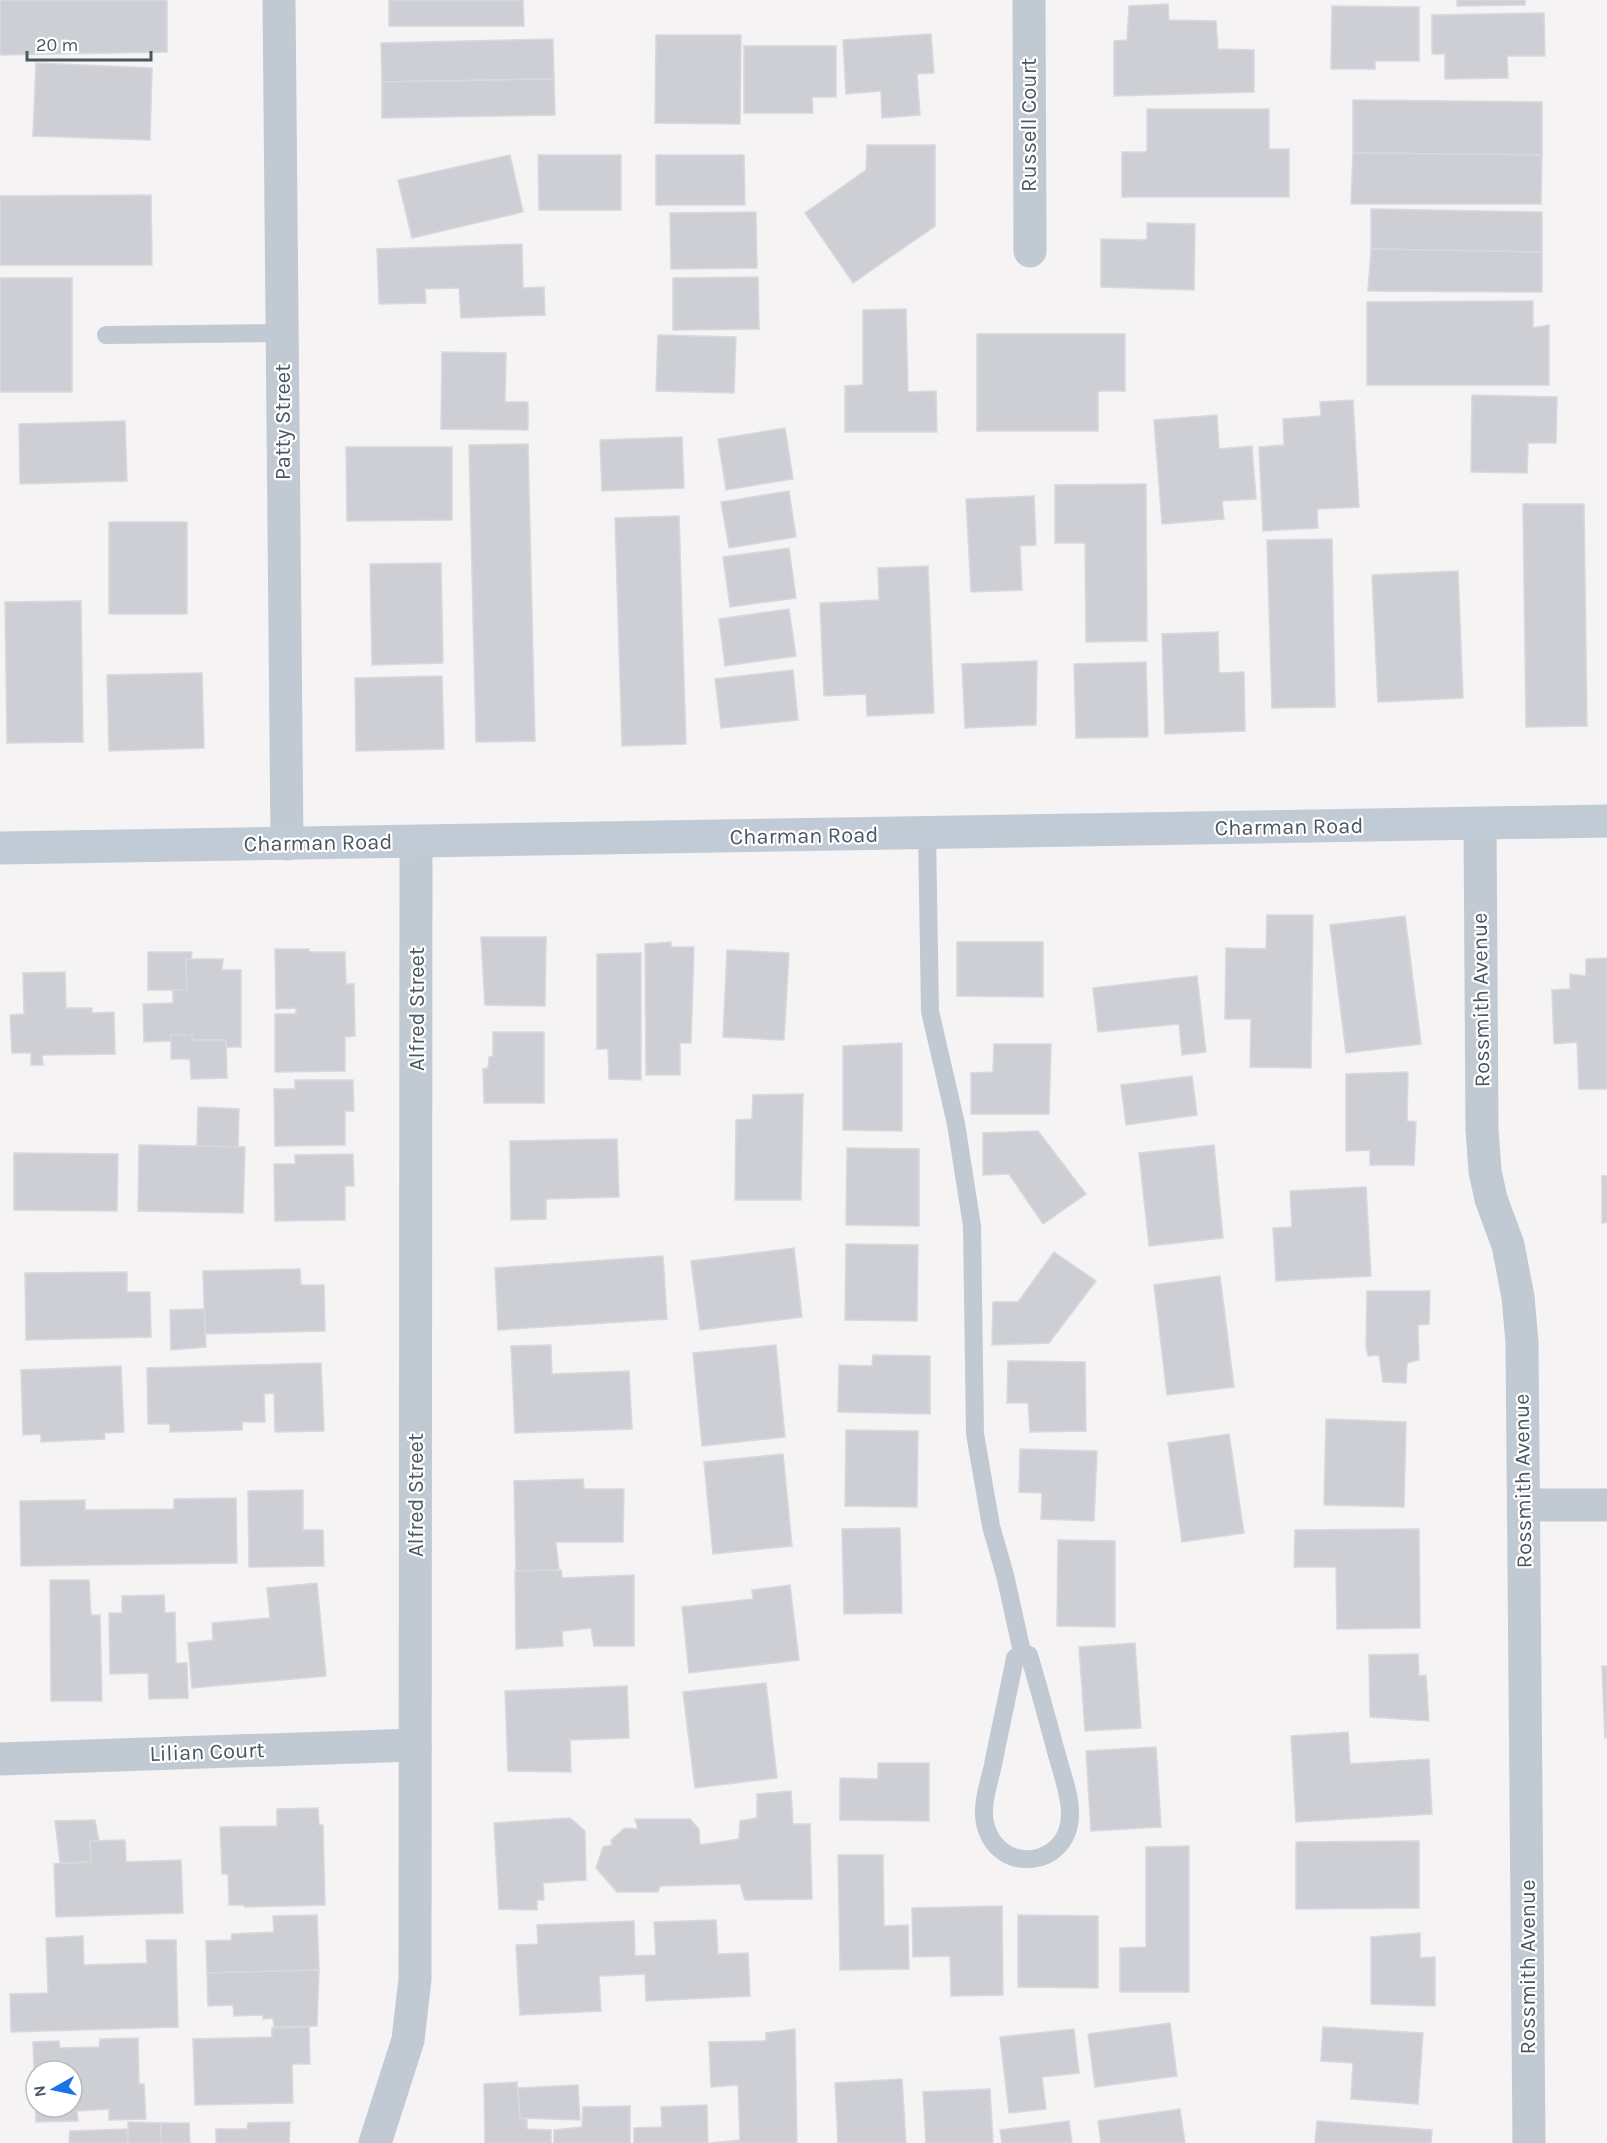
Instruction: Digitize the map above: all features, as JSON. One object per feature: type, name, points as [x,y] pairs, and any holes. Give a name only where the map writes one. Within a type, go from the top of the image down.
[{"type":"main road","name":"Charman Road","points":[[0,848],[1607,821]]},
{"type":"street","name":"Patty Street","points":[[279,0],[286,844]]},
{"type":"street","name":"Russell Court","points":[[1029,0],[1030,250]]},
{"type":"street","name":"Rossmith Avenue","points":[[1480,824],[1482,1129],[1485,1171],[1491,1199],[1508,1245],[1518,1297],[1522,1342],[1529,2143]]},
{"type":"street","name":"Alfred Street","points":[[375,2143],[408,2040],[415,1979],[416,842]]},
{"type":"street","points":[[1524,1505],[1607,1505]]},
{"type":"street","name":"Lilian Court","points":[[0,1759],[415,1745]]},
{"type":"lane","points":[[106,335],[283,333]]},
{"type":"lane","points":[[927,833],[930,1011],[956,1124],[972,1226],[975,1434],[991,1526],[1005,1575],[1022,1652]]},
{"type":"lane","points":[[1022,1652],[1029,1655],[1064,1781],[1070,1813],[1068,1830],[1061,1845],[1047,1855],[1031,1860],[1014,1858],[1000,1850],[989,1837],[984,1820],[1015,1658],[1022,1652]]},
{"type":"building","points":[[0,0],[167,0],[167,52],[0,55]]},
{"type":"building","points":[[389,0],[523,0],[524,26],[389,26]]},
{"type":"building","points":[[1457,0],[1525,0],[1525,5],[1457,6]]},
{"type":"building","points":[[1168,4],[1169,20],[1216,21],[1218,49],[1254,50],[1254,92],[1114,96],[1114,41],[1127,40],[1129,6]]},
{"type":"building","points":[[1332,6],[1419,7],[1419,61],[1375,61],[1375,69],[1331,69]]},
{"type":"building","points":[[1544,13],[1545,56],[1507,56],[1508,78],[1445,79],[1445,54],[1432,54],[1432,15]]},
{"type":"building","points":[[931,34],[934,73],[917,74],[920,115],[882,118],[881,91],[846,94],[843,40]]},
{"type":"building","points":[[656,35],[741,35],[740,124],[655,123]]},
{"type":"building","points":[[553,39],[554,79],[382,82],[381,43]]},
{"type":"building","points":[[744,46],[836,46],[836,97],[812,97],[813,113],[744,113]]},
{"type":"building","points":[[36,63],[152,68],[150,140],[33,136]]},
{"type":"building","points":[[554,79],[555,115],[382,118],[382,82]]},
{"type":"building","points":[[1353,100],[1542,102],[1542,155],[1353,153]]},
{"type":"building","points":[[1147,109],[1269,109],[1269,149],[1289,149],[1289,197],[1122,197],[1122,152],[1147,152]]},
{"type":"building","points":[[867,145],[935,145],[935,226],[853,283],[805,213],[866,170]]},
{"type":"building","points":[[1353,153],[1542,155],[1541,204],[1351,204]]},
{"type":"building","points":[[510,155],[523,212],[412,238],[398,180]]},
{"type":"building","points":[[538,155],[621,155],[621,210],[539,210]]},
{"type":"building","points":[[656,155],[744,155],[745,205],[656,205]]},
{"type":"building","points":[[151,195],[152,265],[0,265],[0,196]]},
{"type":"building","points":[[1371,209],[1542,212],[1542,252],[1371,249]]},
{"type":"building","points":[[756,212],[757,268],[671,269],[670,213]]},
{"type":"building","points":[[1147,223],[1195,224],[1194,290],[1101,287],[1101,239],[1147,240]]},
{"type":"building","points":[[522,244],[523,288],[544,287],[545,315],[461,318],[459,288],[425,289],[426,303],[379,304],[377,249]]},
{"type":"building","points":[[1371,249],[1542,252],[1542,292],[1368,291]]},
{"type":"building","points":[[758,277],[759,329],[673,330],[673,278]]},
{"type":"building","points":[[0,278],[72,278],[72,392],[0,392]]},
{"type":"building","points":[[1533,301],[1533,328],[1549,325],[1549,385],[1367,385],[1367,302]]},
{"type":"building","points":[[906,309],[908,392],[936,391],[937,432],[845,432],[845,386],[863,385],[863,310]]},
{"type":"building","points":[[977,334],[1125,334],[1125,391],[1098,391],[1098,431],[977,431]]},
{"type":"building","points":[[658,335],[736,337],[734,393],[656,391]]},
{"type":"building","points":[[442,352],[506,353],[505,402],[528,402],[528,430],[441,429]]},
{"type":"building","points":[[1472,395],[1557,397],[1556,443],[1528,443],[1527,473],[1471,472]]},
{"type":"building","points":[[1353,400],[1359,507],[1317,509],[1318,528],[1263,531],[1259,447],[1284,445],[1283,419],[1321,416],[1320,402]]},
{"type":"building","points":[[1217,415],[1219,449],[1252,446],[1256,499],[1222,501],[1224,519],[1162,524],[1154,420]]},
{"type":"building","points":[[125,421],[127,481],[20,484],[19,424]]},
{"type":"building","points":[[785,428],[793,479],[726,490],[718,439]]},
{"type":"building","points":[[682,437],[684,488],[602,491],[600,440]]},
{"type":"building","points":[[528,444],[535,741],[476,742],[469,445]]},
{"type":"building","points":[[346,447],[452,447],[452,520],[347,521]]},
{"type":"building","points":[[1146,484],[1147,641],[1086,642],[1085,543],[1055,543],[1055,485]]},
{"type":"building","points":[[789,491],[796,537],[729,548],[721,502]]},
{"type":"building","points":[[1034,496],[1036,545],[1020,546],[1022,590],[971,592],[966,499]]},
{"type":"building","points":[[1523,504],[1584,504],[1587,726],[1526,727]]},
{"type":"building","points":[[679,516],[686,744],[622,746],[615,518]]},
{"type":"building","points":[[109,522],[187,522],[187,614],[109,614]]},
{"type":"building","points":[[1332,539],[1335,707],[1272,708],[1267,540]]},
{"type":"building","points":[[789,548],[796,598],[730,607],[723,557]]},
{"type":"building","points":[[441,563],[443,663],[372,665],[370,564]]},
{"type":"building","points":[[928,566],[934,713],[867,716],[866,694],[824,696],[820,603],[879,600],[878,568]]},
{"type":"building","points":[[1458,571],[1463,698],[1378,702],[1372,575]]},
{"type":"building","points":[[81,601],[83,742],[7,743],[5,602]]},
{"type":"building","points":[[789,609],[796,656],[725,666],[719,619]]},
{"type":"building","points":[[1218,632],[1219,673],[1244,672],[1245,731],[1165,734],[1162,634]]},
{"type":"building","points":[[1037,661],[1036,725],[965,728],[962,664]]},
{"type":"building","points":[[1146,662],[1148,737],[1076,738],[1074,664]]},
{"type":"building","points":[[793,670],[798,720],[721,728],[715,679]]},
{"type":"building","points":[[202,673],[204,748],[109,751],[107,675]]},
{"type":"building","points":[[442,676],[444,749],[356,751],[355,678]]},
{"type":"building","points":[[1267,915],[1313,915],[1311,1068],[1250,1067],[1251,1019],[1225,1019],[1226,948],[1266,949]]},
{"type":"building","points":[[1405,916],[1421,1044],[1346,1053],[1330,925]]},
{"type":"building","points":[[481,937],[546,937],[545,1006],[485,1005]]},
{"type":"building","points":[[671,942],[671,947],[694,947],[691,1043],[680,1043],[680,1075],[646,1075],[645,944]]},
{"type":"building","points":[[957,942],[1043,942],[1043,997],[957,996]]},
{"type":"building","points":[[275,949],[345,952],[346,984],[354,984],[355,1036],[345,1037],[345,1071],[275,1072],[275,1014],[296,1014],[296,1008],[276,1009]]},
{"type":"building","points":[[727,950],[789,953],[784,1040],[723,1037]]},
{"type":"building","points":[[148,952],[192,952],[191,959],[186,959],[187,990],[148,990]]},
{"type":"building","points":[[641,953],[641,1080],[609,1079],[608,1049],[597,1049],[597,954]]},
{"type":"building","points":[[1607,958],[1607,1089],[1579,1089],[1577,1042],[1554,1044],[1552,990],[1570,989],[1570,974],[1586,976],[1586,959]]},
{"type":"building","points":[[186,959],[223,959],[222,970],[241,970],[241,1047],[226,1047],[226,1040],[192,1040],[192,1035],[171,1035],[171,1041],[144,1042],[143,1004],[173,1003],[173,990],[187,990]]},
{"type":"building","points":[[65,972],[66,1008],[92,1008],[92,1013],[114,1012],[115,1054],[42,1055],[43,1065],[31,1065],[31,1053],[12,1053],[10,1015],[24,1014],[23,973]]},
{"type":"building","points":[[1197,976],[1206,1052],[1182,1055],[1179,1024],[1098,1032],[1093,988]]},
{"type":"building","points":[[493,1032],[544,1032],[544,1103],[484,1103],[483,1069],[488,1068],[489,1057],[493,1056]]},
{"type":"building","points":[[171,1035],[192,1035],[192,1040],[226,1040],[227,1078],[191,1079],[190,1059],[171,1059]]},
{"type":"building","points":[[902,1043],[902,1131],[843,1130],[843,1046]]},
{"type":"building","points":[[994,1044],[1051,1044],[1049,1114],[971,1114],[971,1073],[993,1072]]},
{"type":"building","points":[[1408,1072],[1407,1121],[1416,1122],[1414,1165],[1370,1165],[1370,1150],[1346,1151],[1346,1074]]},
{"type":"building","points":[[1192,1076],[1197,1115],[1126,1125],[1121,1085]]},
{"type":"building","points":[[295,1080],[353,1080],[354,1111],[345,1111],[345,1145],[275,1146],[274,1089],[295,1089]]},
{"type":"building","points":[[803,1094],[801,1200],[735,1200],[736,1120],[752,1119],[753,1095]]},
{"type":"building","points":[[198,1107],[239,1109],[238,1147],[197,1146]]},
{"type":"building","points":[[1038,1131],[1086,1194],[1043,1224],[1009,1174],[983,1175],[983,1133]]},
{"type":"building","points":[[617,1139],[619,1197],[546,1199],[546,1219],[511,1220],[510,1141]]},
{"type":"building","points":[[139,1145],[245,1147],[243,1213],[138,1211]]},
{"type":"building","points":[[1214,1145],[1223,1238],[1149,1246],[1139,1153]]},
{"type":"building","points":[[847,1148],[919,1149],[919,1226],[846,1225]]},
{"type":"building","points":[[14,1153],[118,1154],[117,1211],[14,1210]]},
{"type":"building","points":[[353,1154],[354,1186],[345,1186],[345,1220],[275,1221],[274,1164],[295,1164],[295,1155]]},
{"type":"building","points":[[1602,1176],[1607,1176],[1607,1222],[1602,1223]]},
{"type":"building","points":[[1366,1187],[1371,1276],[1276,1281],[1273,1228],[1292,1227],[1290,1191]]},
{"type":"building","points":[[846,1244],[918,1245],[917,1321],[845,1320]]},
{"type":"building","points":[[794,1248],[802,1317],[700,1330],[691,1261]]},
{"type":"building","points":[[1054,1252],[1096,1281],[1049,1343],[992,1345],[993,1302],[1018,1302]]},
{"type":"building","points":[[663,1256],[667,1319],[498,1330],[495,1268]]},
{"type":"building","points":[[300,1269],[301,1285],[324,1285],[325,1331],[205,1334],[203,1271]]},
{"type":"building","points":[[127,1272],[127,1292],[150,1292],[151,1337],[26,1340],[25,1273]]},
{"type":"building","points":[[1220,1276],[1234,1387],[1167,1395],[1154,1285]]},
{"type":"building","points":[[1367,1291],[1430,1291],[1429,1324],[1418,1325],[1419,1360],[1407,1363],[1406,1383],[1383,1382],[1379,1355],[1368,1356],[1366,1348]]},
{"type":"building","points":[[204,1309],[206,1347],[171,1350],[170,1310]]},
{"type":"building","points":[[551,1345],[552,1374],[629,1371],[632,1429],[515,1433],[511,1346]]},
{"type":"building","points":[[776,1345],[785,1437],[702,1446],[693,1353]]},
{"type":"building","points":[[873,1355],[930,1356],[930,1414],[838,1412],[839,1365],[872,1366]]},
{"type":"building","points":[[1008,1361],[1085,1362],[1086,1431],[1030,1432],[1028,1403],[1007,1403]]},
{"type":"building","points":[[321,1363],[324,1431],[275,1432],[274,1393],[264,1394],[265,1422],[242,1422],[242,1430],[170,1432],[170,1424],[148,1424],[147,1368]]},
{"type":"building","points":[[121,1366],[124,1432],[104,1433],[105,1439],[41,1442],[41,1434],[23,1435],[21,1370]]},
{"type":"building","points":[[1326,1419],[1406,1422],[1404,1507],[1324,1505]]},
{"type":"building","points":[[846,1430],[918,1431],[917,1507],[845,1506]]},
{"type":"building","points":[[1229,1434],[1244,1533],[1182,1542],[1168,1443]]},
{"type":"building","points":[[1020,1449],[1097,1451],[1094,1521],[1041,1519],[1042,1493],[1019,1492]]},
{"type":"building","points":[[783,1454],[792,1546],[713,1554],[704,1462]]},
{"type":"building","points":[[583,1479],[584,1489],[624,1489],[623,1542],[556,1542],[559,1570],[516,1571],[514,1481]]},
{"type":"building","points":[[303,1490],[303,1530],[323,1530],[324,1566],[249,1567],[248,1491]]},
{"type":"building","points":[[236,1498],[237,1563],[21,1566],[20,1501],[85,1500],[85,1510],[174,1509],[174,1499]]},
{"type":"building","points":[[900,1528],[902,1613],[844,1614],[842,1529]]},
{"type":"building","points":[[1419,1529],[1420,1628],[1337,1629],[1336,1567],[1294,1567],[1295,1530]]},
{"type":"building","points":[[1058,1540],[1115,1541],[1115,1627],[1057,1626]]},
{"type":"building","points":[[561,1570],[562,1578],[634,1575],[634,1646],[594,1646],[591,1628],[562,1631],[563,1646],[516,1649],[515,1571]]},
{"type":"building","points":[[50,1580],[89,1580],[91,1615],[100,1615],[102,1701],[51,1701]]},
{"type":"building","points":[[317,1583],[326,1676],[192,1688],[188,1643],[213,1640],[212,1623],[270,1618],[267,1588]]},
{"type":"building","points":[[790,1585],[799,1660],[689,1673],[682,1607],[753,1599],[752,1590]]},
{"type":"building","points":[[164,1595],[165,1613],[175,1612],[176,1663],[187,1663],[188,1698],[149,1699],[148,1673],[110,1674],[109,1613],[122,1613],[122,1596]]},
{"type":"building","points":[[1135,1643],[1141,1728],[1085,1731],[1079,1647]]},
{"type":"building","points":[[1418,1654],[1419,1676],[1426,1675],[1429,1721],[1370,1717],[1369,1655]]},
{"type":"building","points":[[1602,1666],[1607,1666],[1607,1737],[1605,1738]]},
{"type":"building","points":[[766,1683],[777,1778],[695,1788],[683,1692]]},
{"type":"building","points":[[627,1686],[629,1738],[570,1740],[571,1772],[508,1771],[505,1691]]},
{"type":"building","points":[[1348,1732],[1350,1764],[1429,1759],[1432,1814],[1296,1822],[1291,1736]]},
{"type":"building","points":[[1156,1747],[1161,1827],[1091,1831],[1086,1751]]},
{"type":"building","points":[[878,1763],[929,1763],[929,1821],[840,1820],[840,1778],[878,1779]]},
{"type":"building","points":[[791,1791],[793,1824],[810,1824],[812,1899],[745,1900],[740,1884],[660,1886],[658,1892],[617,1892],[596,1868],[603,1847],[612,1845],[611,1840],[625,1828],[638,1829],[635,1819],[690,1819],[699,1829],[700,1845],[739,1839],[740,1821],[757,1818],[757,1794]]},
{"type":"building","points":[[318,1808],[319,1825],[323,1825],[325,1905],[245,1907],[244,1905],[229,1905],[228,1874],[222,1874],[220,1827],[277,1826],[277,1809]]},
{"type":"building","points":[[570,1818],[585,1831],[586,1880],[543,1883],[544,1900],[537,1900],[537,1910],[499,1909],[494,1823]]},
{"type":"building","points":[[95,1820],[99,1841],[90,1841],[91,1862],[60,1863],[55,1821]]},
{"type":"building","points":[[125,1840],[126,1862],[181,1860],[183,1913],[56,1917],[54,1864],[91,1862],[90,1841]]},
{"type":"building","points":[[1419,1841],[1419,1908],[1296,1909],[1296,1842]]},
{"type":"building","points":[[1189,1846],[1189,1992],[1120,1992],[1120,1948],[1146,1947],[1146,1847]]},
{"type":"building","points":[[838,1855],[883,1855],[884,1926],[908,1925],[909,1969],[840,1970]]},
{"type":"building","points":[[1002,1906],[1003,1995],[951,1996],[950,1956],[913,1957],[912,1908]]},
{"type":"building","points":[[317,1915],[319,1970],[207,1973],[206,1941],[231,1940],[232,1934],[274,1932],[273,1916]]},
{"type":"building","points":[[1018,1915],[1098,1916],[1098,1988],[1018,1987]]},
{"type":"building","points":[[716,1920],[718,1954],[748,1953],[750,1996],[646,2001],[645,1974],[599,1976],[601,2011],[520,2015],[516,1945],[538,1944],[537,1925],[634,1921],[635,1956],[656,1955],[654,1922]]},
{"type":"building","points":[[1420,1933],[1420,1958],[1435,1957],[1435,2006],[1371,2004],[1371,1937]]},
{"type":"building","points":[[83,1936],[84,1965],[147,1963],[146,1940],[176,1940],[178,2027],[11,2032],[10,1994],[48,1993],[46,1938]]},
{"type":"building","points":[[319,1970],[317,2026],[274,2027],[273,2018],[263,2019],[263,2015],[234,2016],[233,2005],[208,2006],[207,1973]]},
{"type":"building","points":[[1170,2023],[1177,2076],[1095,2087],[1088,2034]]},
{"type":"building","points":[[309,2027],[310,2064],[292,2064],[293,2103],[195,2105],[193,2039],[272,2037],[272,2028]]},
{"type":"building","points":[[1323,2027],[1423,2033],[1418,2104],[1351,2099],[1353,2063],[1321,2061]]},
{"type":"building","points":[[795,2029],[797,2143],[711,2143],[740,2140],[738,2085],[711,2087],[709,2042],[766,2041],[766,2033]]},
{"type":"building","points":[[1074,2029],[1079,2073],[1042,2077],[1046,2109],[1009,2113],[1000,2037]]},
{"type":"building","points":[[138,2038],[139,2084],[144,2084],[146,2119],[109,2120],[109,2109],[84,2111],[84,2059],[34,2059],[33,2042],[59,2041],[60,2048],[99,2047],[100,2039]]},
{"type":"building","points":[[902,2079],[906,2143],[838,2143],[835,2083]]},
{"type":"building","points":[[517,2082],[520,2118],[527,2119],[527,2129],[551,2130],[551,2143],[485,2143],[484,2084]]},
{"type":"building","points":[[578,2085],[580,2120],[520,2118],[518,2088]]},
{"type":"building","points":[[990,2089],[993,2143],[926,2143],[923,2092]]},
{"type":"building","points":[[707,2105],[708,2143],[634,2143],[634,2128],[662,2127],[661,2107]]},
{"type":"building","points":[[630,2106],[630,2143],[554,2143],[554,2130],[582,2127],[583,2107]]},
{"type":"building","points":[[1180,2109],[1185,2143],[1101,2143],[1098,2121]]},
{"type":"building","points":[[36,2119],[78,2119],[78,2121],[36,2122]]},
{"type":"building","points":[[1069,2121],[1072,2143],[1002,2143],[1000,2130]]},
{"type":"building","points":[[1317,2121],[1432,2130],[1431,2143],[1315,2143]]},
{"type":"building","points":[[128,2122],[161,2123],[161,2143],[128,2143]]},
{"type":"building","points":[[290,2122],[289,2143],[216,2143],[216,2129],[247,2129],[248,2123]]},
{"type":"building","points":[[161,2123],[189,2123],[190,2143],[161,2143]]},
{"type":"building","points":[[128,2129],[127,2143],[69,2143],[70,2131]]}]
